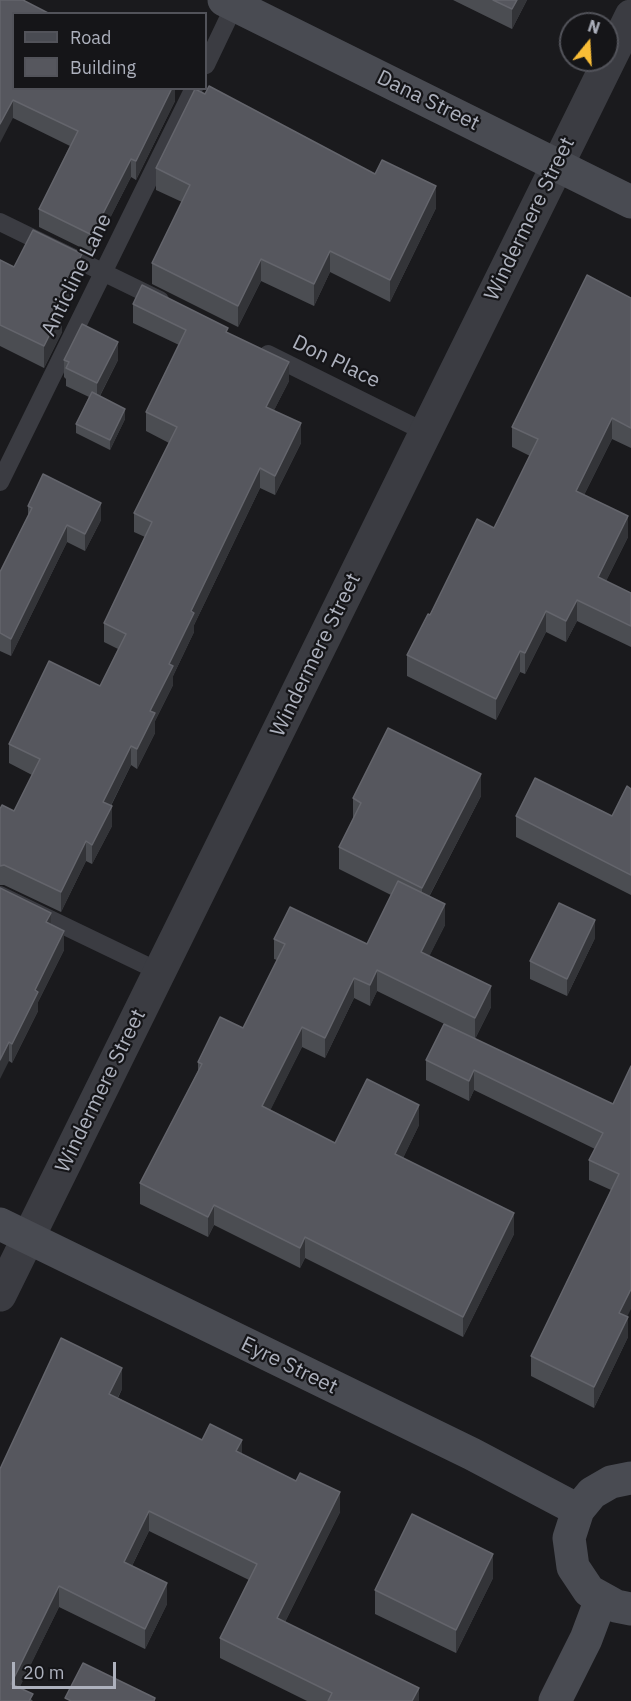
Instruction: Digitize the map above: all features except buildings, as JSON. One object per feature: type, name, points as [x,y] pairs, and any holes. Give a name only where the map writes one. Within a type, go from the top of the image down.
[{"type":"main road","name":"Dana Street","points":[[232,2],[631,202]]},
{"type":"main road","name":"Eyre Street","points":[[14,1231],[472,1454],[578,1510]]},
{"type":"main road","points":[[555,1701],[586,1639],[616,1604],[589,1591],[573,1567],[568,1538],[578,1510],[601,1487],[631,1478]]},
{"type":"street","name":"Windermere Street","points":[[0,1295],[14,1231],[159,972],[631,15]]},
{"type":"lane","points":[[207,63],[232,2]]},
{"type":"lane","name":"Anticline Lane","points":[[0,482],[193,90]]},
{"type":"lane","points":[[0,222],[176,308]]},
{"type":"lane","name":"Don Place","points":[[249,344],[426,432]]},
{"type":"lane","points":[[0,896],[159,972]]}]
